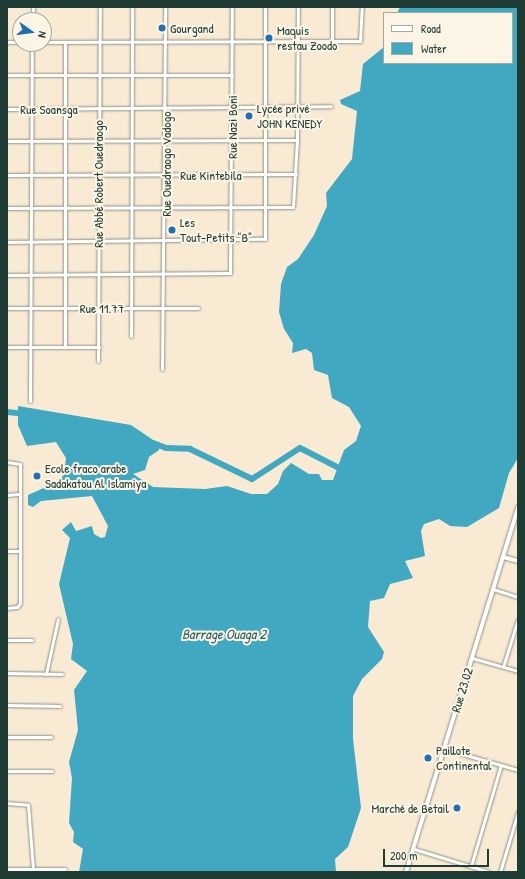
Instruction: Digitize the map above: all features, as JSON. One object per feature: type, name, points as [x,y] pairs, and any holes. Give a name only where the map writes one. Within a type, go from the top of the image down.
[{"type":"street","name":"Rue Abbé Robert Ouedraogo","points":[[98,361],[98,75],[100,7]]},
{"type":"street","points":[[131,336],[133,141],[132,7]]},
{"type":"street","name":"Rue Ouedraogo Vadogo","points":[[162,369],[166,208],[165,7]]},
{"type":"street","name":"Rue Nazi Boni","points":[[165,274],[231,272],[232,7]]},
{"type":"street","points":[[7,242],[265,239],[265,7]]},
{"type":"street","points":[[7,208],[294,206],[298,140],[298,7]]},
{"type":"street","points":[[332,7],[332,42]]},
{"type":"street","points":[[52,42],[298,43],[361,40],[362,7]]},
{"type":"street","points":[[65,42],[65,347]]},
{"type":"street","points":[[30,401],[33,242],[32,52]]},
{"type":"street","points":[[7,75],[232,75]]},
{"type":"street","name":"Rue Soansga","points":[[7,109],[331,106]]},
{"type":"street","points":[[7,141],[99,142],[298,140]]},
{"type":"street","name":"Rue Kintebila","points":[[7,175],[296,174]]},
{"type":"street","points":[[7,274],[165,274]]},
{"type":"street","name":"Rue 11.77","points":[[7,308],[198,308]]},
{"type":"street","points":[[7,347],[98,347]]},
{"type":"street","points":[[7,462],[20,463],[18,494],[19,606],[7,608]]},
{"type":"street","points":[[7,495],[18,494]]},
{"type":"street","name":"Rue 23.02","points":[[406,872],[518,508]]},
{"type":"street","points":[[7,551],[18,551]]},
{"type":"street","points":[[502,557],[518,562]]},
{"type":"street","points":[[493,589],[518,597]]},
{"type":"street","points":[[46,674],[58,619]]},
{"type":"street","points":[[503,667],[518,619]]},
{"type":"street","points":[[7,640],[32,640]]},
{"type":"street","points":[[472,658],[518,671]]},
{"type":"street","points":[[7,673],[62,674]]},
{"type":"street","points":[[7,705],[60,706]]},
{"type":"street","points":[[7,737],[51,737]]},
{"type":"street","points":[[445,749],[518,770]]},
{"type":"street","points":[[471,866],[501,765]]},
{"type":"street","points":[[7,771],[52,772]]},
{"type":"street","points":[[7,803],[28,805],[34,869]]},
{"type":"street","points":[[500,872],[518,812]]},
{"type":"street","points":[[414,849],[489,872]]},
{"type":"street","points":[[7,869],[65,869]]},
{"type":"water","name":"Barrage Ouaga 2","points":[[400,7],[518,7],[518,458],[509,473],[499,508],[467,527],[450,526],[439,519],[424,524],[421,531],[425,556],[405,561],[413,578],[390,584],[384,598],[370,601],[368,627],[384,652],[382,659],[362,679],[353,696],[353,739],[361,808],[348,847],[335,859],[336,872],[79,872],[83,849],[73,842],[74,832],[69,823],[72,778],[69,762],[78,730],[74,690],[87,671],[71,659],[73,644],[59,584],[70,538],[62,530],[71,522],[76,531],[92,526],[94,534],[101,538],[105,537],[108,526],[92,496],[41,501],[33,507],[28,505],[28,495],[55,483],[64,475],[66,458],[56,442],[27,446],[18,425],[18,406],[131,425],[159,444],[159,450],[149,457],[145,470],[133,474],[153,487],[205,489],[227,486],[251,494],[267,494],[278,484],[283,471],[291,463],[309,474],[319,474],[322,480],[333,480],[344,450],[356,441],[361,426],[349,407],[332,398],[328,375],[314,370],[312,353],[306,349],[292,353],[293,343],[284,329],[279,312],[281,284],[287,267],[298,259],[314,235],[327,206],[326,193],[352,159],[357,111],[341,104],[340,100],[360,91],[363,64],[383,48],[383,64],[513,64],[513,12],[398,12]]},
{"type":"waterway","points":[[7,412],[25,414]]},
{"type":"waterway","points":[[153,443],[166,448],[190,449],[252,479],[300,448],[343,470]]},
{"type":"place","name":"Gourgand","points":[[162,28]]},
{"type":"place","name":"Maquis restau Zoodo","points":[[269,38]]},
{"type":"place","name":"Lycée privé JOHN KENEDY","points":[[249,116]]},
{"type":"place","name":"Les Tout-Petits \"B\"","points":[[172,230]]},
{"type":"place","name":"Ecole fraco arabe Sadakatou Al Islamiya","points":[[37,476]]},
{"type":"place","name":"Paillote Continental","points":[[428,758]]},
{"type":"place","name":"Marché de Betail","points":[[457,808]]}]
